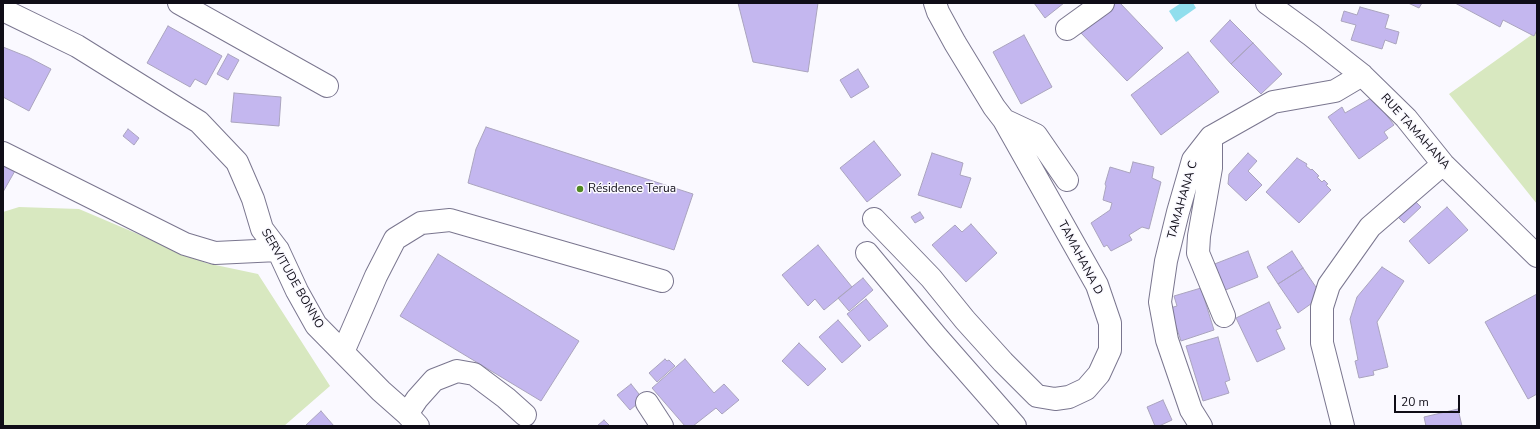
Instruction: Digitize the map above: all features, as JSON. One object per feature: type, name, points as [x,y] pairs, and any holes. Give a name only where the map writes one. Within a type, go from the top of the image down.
[{"type":"street","points":[[179,3],[327,86]]},
{"type":"street","name":"TAMAHANA D","points":[[874,219],[931,278],[965,320],[1037,396],[1055,399],[1069,397],[1086,390],[1100,374],[1110,350],[1110,323],[1097,285],[1004,120],[994,107],[938,12],[935,3]]},
{"type":"street","points":[[1067,29],[1103,3]]},
{"type":"street","name":"RUE TAMAHANA","points":[[1266,3],[1312,36],[1362,76],[1406,118],[1443,164],[1537,256]]},
{"type":"street","name":"SERVITUDE BONNO","points":[[3,10],[77,46],[199,122],[237,162],[253,199],[262,229],[278,250],[316,325],[412,420]]},
{"type":"street","name":"TAMAHANA C","points":[[1201,426],[1192,410],[1167,340],[1160,302],[1166,261],[1193,160],[1211,137],[1273,102],[1335,91],[1362,76]]},
{"type":"street","points":[[1004,120],[1036,135],[1067,180]]},
{"type":"street","points":[[1211,137],[1211,168],[1199,236],[1198,253],[1224,316]]},
{"type":"street","points":[[3,153],[185,244],[215,253],[278,250]]},
{"type":"street","points":[[1343,426],[1322,343],[1322,307],[1330,285],[1370,227],[1443,164]]},
{"type":"street","points":[[343,352],[376,276],[395,239],[420,223],[450,220],[662,281]]},
{"type":"street","points":[[867,253],[1015,426]]},
{"type":"street","points":[[412,420],[418,399],[434,380],[457,371],[474,374],[506,398],[525,415]]},
{"type":"street","points":[[647,403],[662,426]]},
{"type":"green space","points":[[1537,31],[1537,204],[1449,94]]},
{"type":"green space","points":[[19,207],[79,209],[206,263],[258,274],[330,386],[284,426],[3,426],[3,212]]},
{"type":"water","points":[[1181,3],[1193,3],[1196,8],[1176,22],[1169,11]]},
{"type":"building","points":[[738,3],[818,3],[808,72],[753,62]]},
{"type":"building","points":[[1034,3],[1064,3],[1045,18]]},
{"type":"building","points":[[1112,3],[1120,3],[1163,48],[1127,81],[1081,33]]},
{"type":"building","points":[[1408,3],[1422,3],[1419,8]]},
{"type":"building","points":[[1455,3],[1537,3],[1537,30],[1534,36],[1503,20],[1500,27]]},
{"type":"building","points":[[1360,7],[1389,15],[1385,28],[1399,32],[1396,44],[1385,40],[1382,49],[1351,40],[1356,25],[1341,21],[1344,11],[1357,15]]},
{"type":"building","points":[[1230,20],[1253,43],[1231,64],[1210,41]]},
{"type":"building","points":[[168,26],[222,56],[206,85],[195,79],[190,87],[147,63]]},
{"type":"building","points":[[1024,35],[1052,87],[1021,104],[993,52]]},
{"type":"building","points":[[1253,43],[1282,74],[1261,94],[1231,64]]},
{"type":"building","points":[[3,47],[28,57],[51,69],[29,111],[3,97]]},
{"type":"building","points":[[1188,52],[1219,92],[1161,135],[1131,95]]},
{"type":"building","points":[[228,54],[239,60],[228,80],[217,74]]},
{"type":"building","points":[[858,69],[869,87],[851,98],[840,80]]},
{"type":"building","points":[[234,93],[281,97],[279,126],[231,122]]},
{"type":"building","points":[[1373,97],[1394,125],[1384,132],[1388,138],[1359,159],[1328,117],[1342,107],[1345,113]]},
{"type":"building","name":"Résidence Terua","points":[[486,127],[693,194],[674,250],[468,183],[476,149]]},
{"type":"building","points":[[128,129],[139,138],[134,145],[123,136]]},
{"type":"building","points":[[874,141],[901,175],[867,202],[840,168]]},
{"type":"building","points":[[3,152],[20,162],[3,192]]},
{"type":"building","points":[[932,153],[963,163],[960,175],[971,178],[961,208],[918,195]]},
{"type":"building","points":[[1248,153],[1257,161],[1248,171],[1262,185],[1246,201],[1228,184],[1229,174]]},
{"type":"building","points":[[1297,158],[1307,164],[1306,166],[1311,170],[1312,169],[1319,176],[1317,177],[1322,182],[1324,180],[1328,184],[1326,185],[1331,190],[1299,223],[1266,192]]},
{"type":"building","points":[[1133,162],[1154,167],[1152,178],[1161,182],[1149,229],[1142,227],[1129,235],[1132,240],[1111,251],[1107,245],[1104,247],[1091,223],[1110,210],[1112,203],[1103,200],[1106,186],[1105,184],[1110,167],[1130,173]]},
{"type":"building","points":[[1414,200],[1421,207],[1404,223],[1397,216]]},
{"type":"building","points":[[1447,207],[1468,230],[1429,264],[1409,241]]},
{"type":"building","points":[[920,212],[924,218],[915,223],[911,217]]},
{"type":"building","points":[[971,224],[997,253],[966,282],[932,245],[955,225],[962,232]]},
{"type":"building","points":[[818,245],[852,287],[824,310],[815,299],[808,306],[782,275]]},
{"type":"building","points":[[1248,251],[1258,277],[1223,291],[1212,265]]},
{"type":"building","points":[[1292,251],[1303,268],[1278,284],[1267,267]]},
{"type":"building","points":[[438,254],[579,341],[541,401],[400,316]]},
{"type":"building","points":[[1382,267],[1404,281],[1377,322],[1388,367],[1373,371],[1374,375],[1359,378],[1355,361],[1358,360],[1350,319],[1357,297]]},
{"type":"building","points":[[1303,268],[1322,296],[1298,313],[1278,284]]},
{"type":"building","points":[[863,278],[873,290],[849,311],[838,298]]},
{"type":"building","points":[[1201,288],[1214,330],[1181,341],[1170,308],[1177,306],[1174,296]]},
{"type":"building","points":[[1537,294],[1537,394],[1528,399],[1485,322]]},
{"type":"building","points":[[866,299],[888,326],[869,341],[847,314]]},
{"type":"building","points":[[1269,302],[1281,328],[1276,330],[1285,349],[1257,362],[1236,318]]},
{"type":"building","points":[[838,320],[861,346],[842,363],[819,337]]},
{"type":"building","points":[[1218,337],[1230,380],[1225,382],[1229,393],[1203,401],[1186,346]]},
{"type":"building","points":[[799,343],[826,369],[808,386],[782,361]]},
{"type":"building","points":[[665,359],[667,361],[669,360],[675,366],[657,382],[649,373]]},
{"type":"building","points":[[685,359],[714,393],[724,384],[739,400],[722,414],[716,408],[693,426],[685,426],[652,388]]},
{"type":"building","points":[[631,384],[643,399],[630,410],[617,395]]},
{"type":"building","points":[[1163,400],[1172,420],[1159,426],[1155,426],[1147,407]]},
{"type":"building","points":[[1458,409],[1462,426],[1426,426],[1424,417]]},
{"type":"building","points":[[321,411],[334,426],[305,426]]},
{"type":"building","points":[[604,420],[610,426],[597,426]]},
{"type":"place","name":"Résidence Terua","points":[[580,189]]}]
